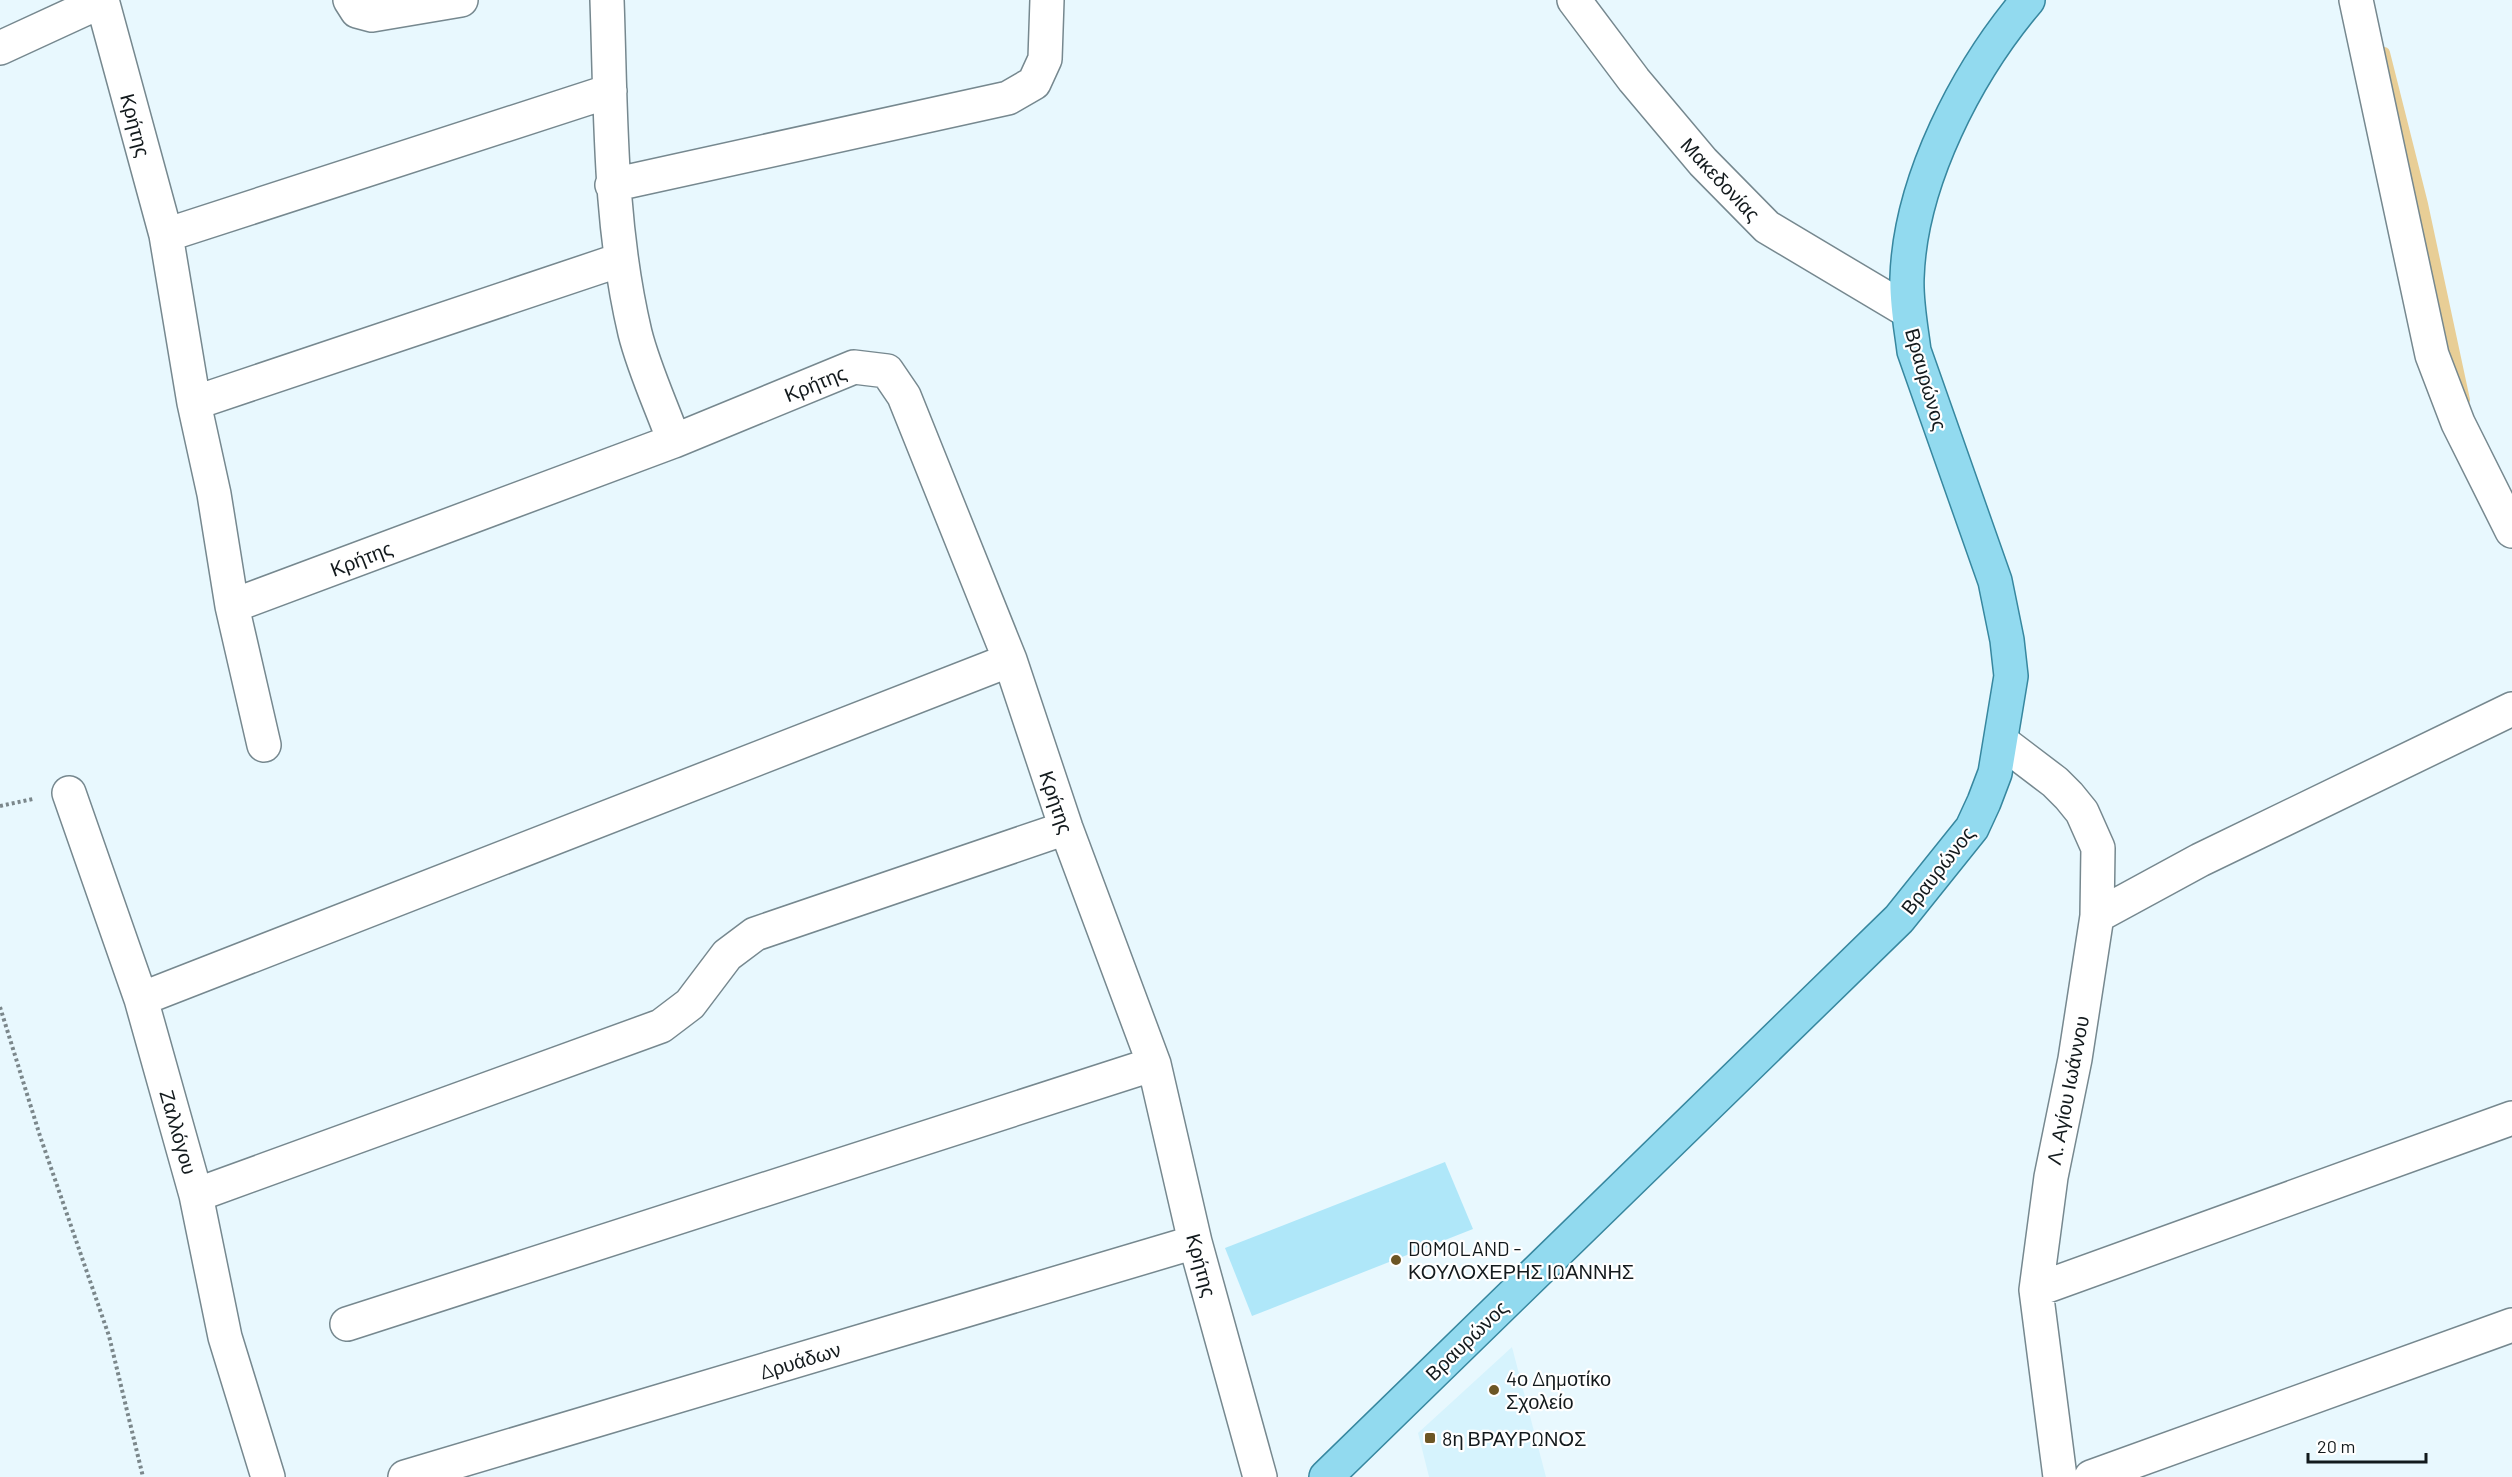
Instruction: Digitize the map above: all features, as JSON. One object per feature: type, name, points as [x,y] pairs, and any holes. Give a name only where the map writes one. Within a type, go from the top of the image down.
[{"type":"main road","name":"Βραυρώνος","points":[[1326,1477],[1899,919],[1972,828],[1995,773],[2001,741],[2011,676],[2007,640],[1995,581],[1914,351],[1908,311],[1907,278],[1915,214],[1932,163],[1961,100],[2008,24],[2028,0]]},
{"type":"street","points":[[350,0],[357,11],[372,15],[461,0]]},
{"type":"street","points":[[607,0],[612,185],[620,260],[636,335],[674,441]]},
{"type":"street","points":[[612,185],[1008,98],[1034,83],[1045,59],[1047,0]]},
{"type":"street","name":"Μακεδονίας","points":[[1574,0],[1634,80],[1703,162],[1767,227],[1908,311]]},
{"type":"street","points":[[2356,0],[2432,355],[2458,423],[2512,531]]},
{"type":"street","points":[[0,48],[102,1]]},
{"type":"street","name":"Κρήτης","points":[[102,1],[166,235],[194,404],[214,494],[232,606],[674,441],[854,367],[887,371],[904,396],[1010,660],[1066,828],[1154,1064],[1195,1242],[1260,1477]]},
{"type":"street","points":[[166,235],[610,91]]},
{"type":"street","points":[[194,404],[620,260]]},
{"type":"street","points":[[232,606],[264,745]]},
{"type":"street","points":[[141,999],[1010,660]]},
{"type":"street","points":[[2097,916],[2200,860],[2512,709]]},
{"type":"street","name":"Λ. Αγίου Ιωάννου","points":[[2001,741],[2055,782],[2082,812],[2098,848],[2097,916],[2075,1059],[2050,1177],[2036,1290],[2060,1477]]},
{"type":"street","name":"Ζαλλόγου","points":[[69,793],[141,999],[196,1195],[225,1337],[268,1477]]},
{"type":"street","points":[[196,1195],[661,1026],[690,1005],[727,955],[755,934],[1066,828]]},
{"type":"street","points":[[347,1324],[1154,1064]]},
{"type":"street","points":[[2036,1290],[2512,1118]]},
{"type":"street","name":"Δρυάδων","points":[[405,1477],[1195,1242]]},
{"type":"street","points":[[2091,1477],[2512,1325]]},
{"type":"path","points":[[0,1007],[40,1136],[109,1336],[143,1477]]},
{"type":"shaded area","name":"4ο Δημοτίκο Σχολείο","points":[[1512,1347],[1546,1477],[1429,1477],[1418,1433]]},
{"type":"building","points":[[1445,1162],[1473,1229],[1252,1316],[1225,1248]]},
{"type":"waterway","points":[[2384,53],[2422,204],[2464,400]]},
{"type":"place","name":"DOMOLAND - ΚΟΥΛΟΧΕΡΗΣ ΙΩΑΝΝΗΣ","points":[[1396,1260]]},
{"type":"place","name":"4ο Δημοτίκο Σχολείο","points":[[1494,1390]]},
{"type":"place","name":"8η ΒΡΑΥΡΩΝΟΣ","points":[[1430,1438]]}]
